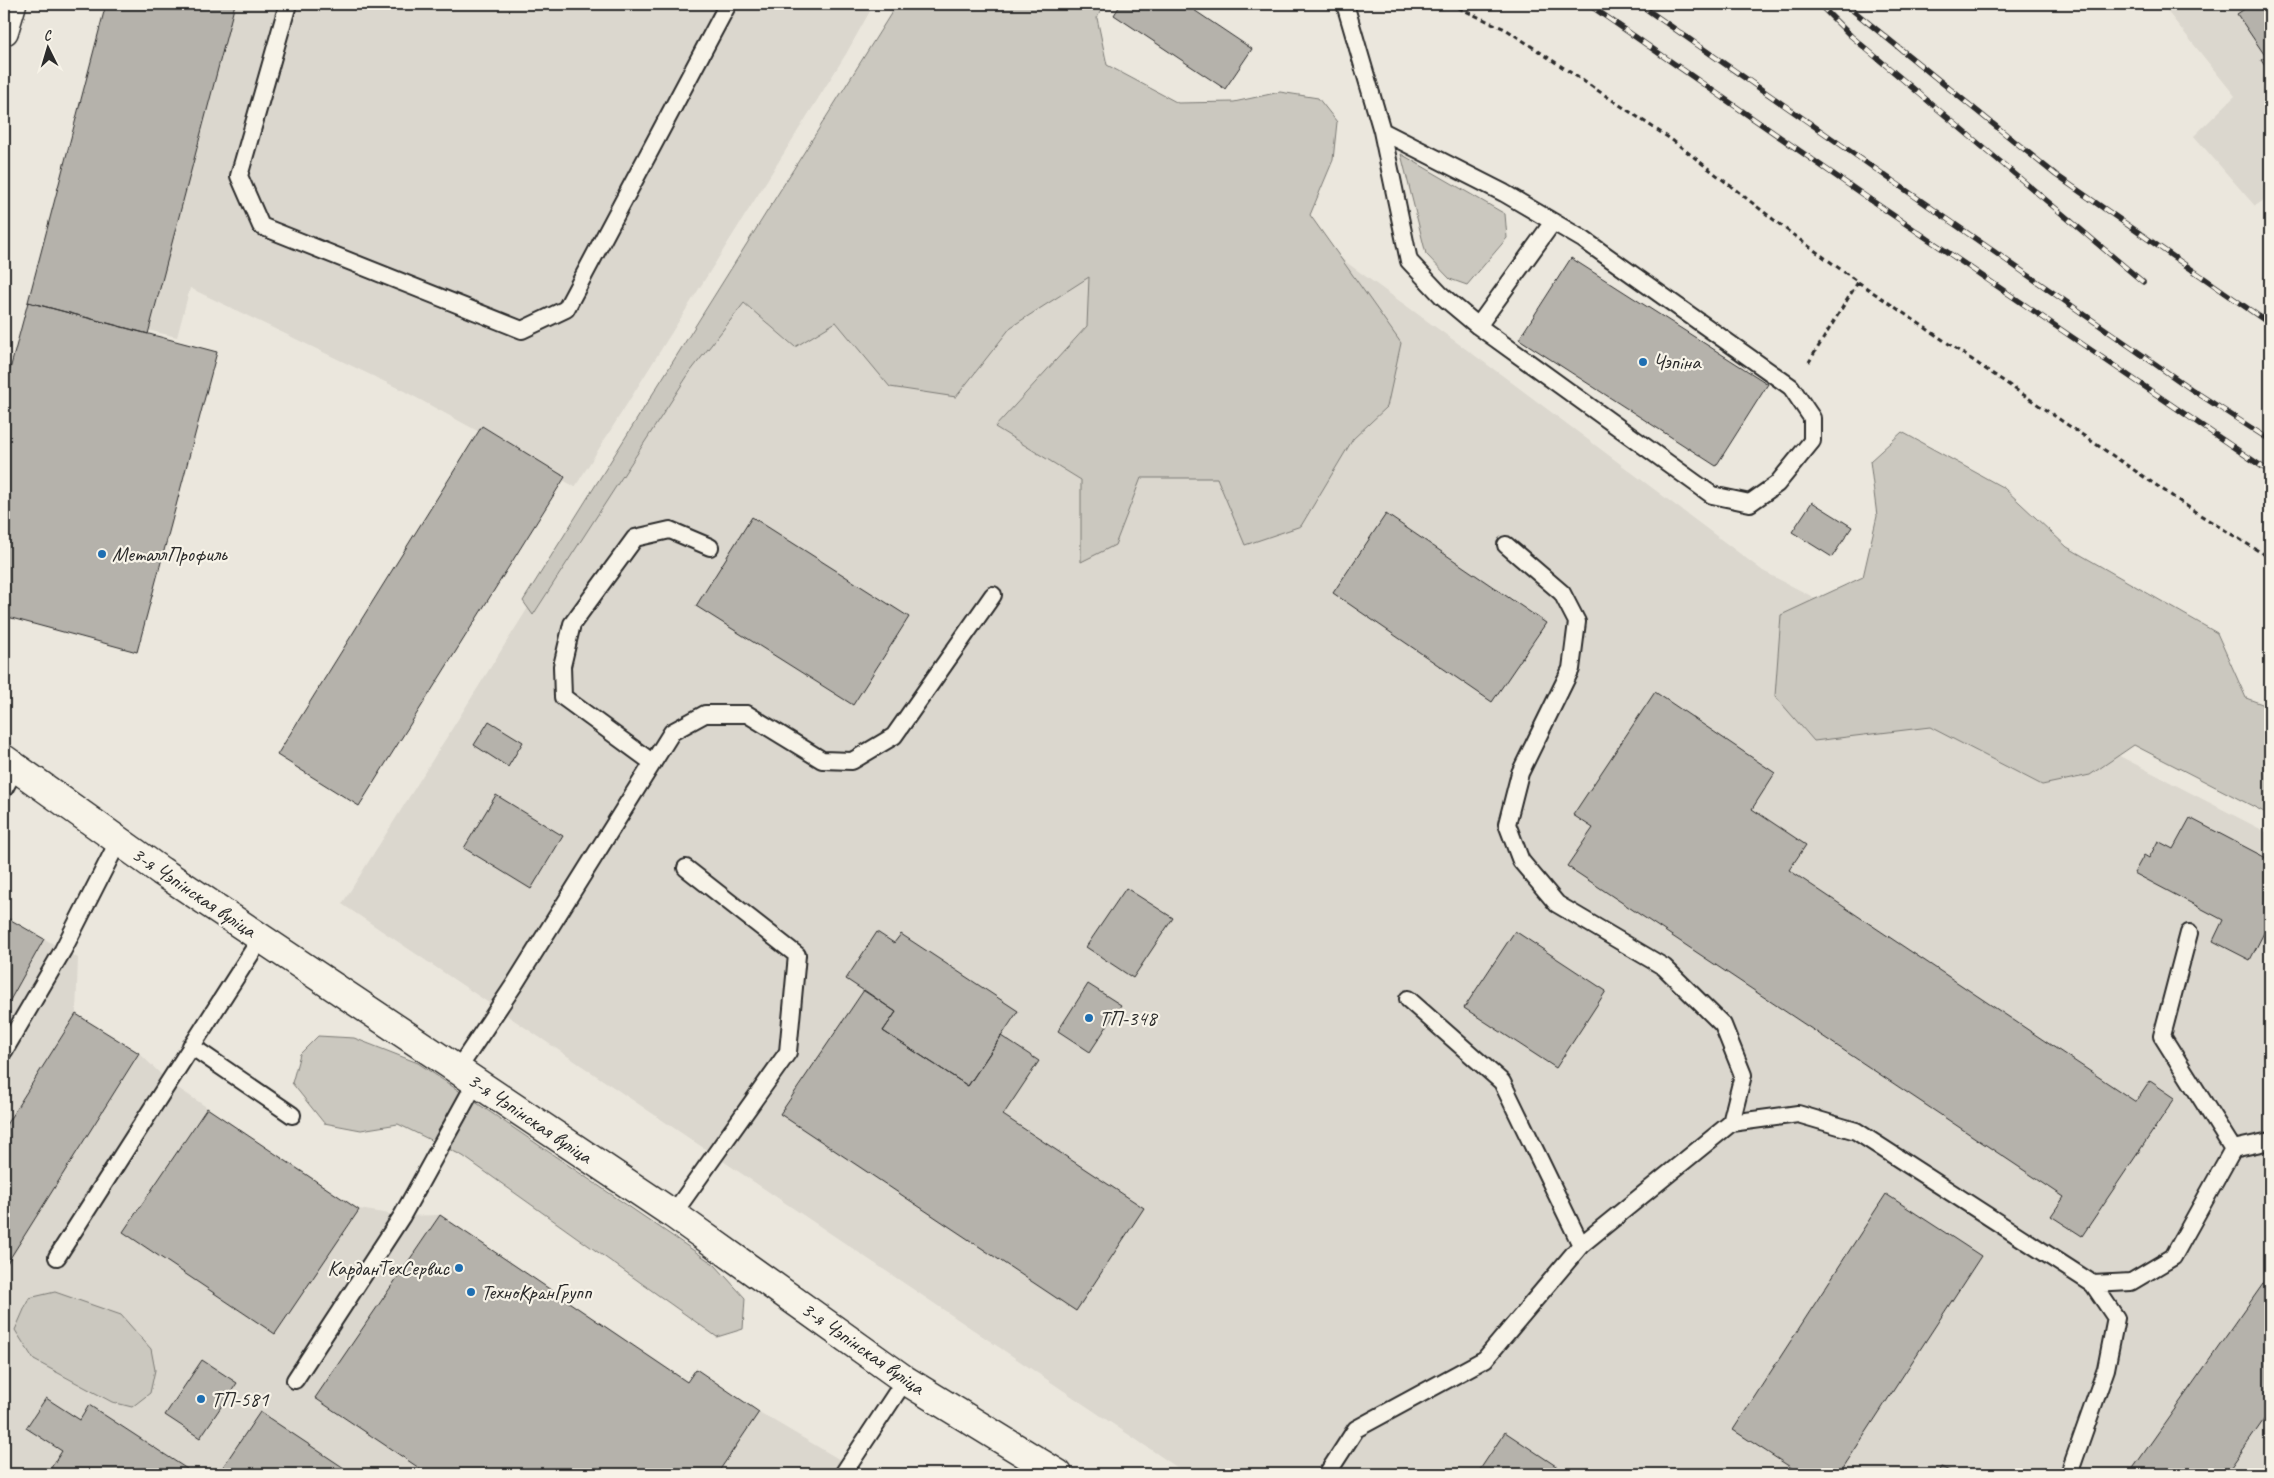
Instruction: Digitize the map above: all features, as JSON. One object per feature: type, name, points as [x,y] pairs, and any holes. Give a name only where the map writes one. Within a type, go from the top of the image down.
[{"type":"main road","points":[[4,32],[12,4]]},
{"type":"main road","name":"3-я Чэпінская вуліца","points":[[8,772],[118,840],[260,938],[674,1214],[905,1380],[1058,1474]]},
{"type":"lane","points":[[288,4],[240,176],[261,226],[522,330],[566,309],[728,4]]},
{"type":"lane","points":[[1345,4],[1382,131],[1409,260],[1441,295],[1478,326],[1712,494],[1750,503],[1777,484],[1812,441],[1812,418],[1790,387],[1584,240],[1504,193],[1382,131]]},
{"type":"lane","points":[[1478,326],[1553,222]]},
{"type":"lane","points":[[653,763],[564,697],[562,666],[572,624],[636,538],[670,530],[710,547]]},
{"type":"lane","points":[[1506,545],[1562,593],[1577,622],[1571,669],[1520,773],[1507,824],[1522,862],[1557,904],[1664,967],[1723,1025],[1743,1075],[1731,1123]]},
{"type":"lane","points":[[295,1380],[402,1216],[467,1075],[514,985],[672,732],[705,714],[747,714],[822,760],[852,761],[894,736],[992,594]]},
{"type":"lane","points":[[4,1052],[62,950],[118,840]]},
{"type":"lane","points":[[674,1214],[788,1052],[797,955],[686,868]]},
{"type":"lane","points":[[2189,933],[2162,1036],[2233,1149]]},
{"type":"lane","points":[[57,1256],[260,938]]},
{"type":"lane","points":[[1408,999],[1502,1082],[1581,1245]]},
{"type":"lane","points":[[192,1046],[292,1115]]},
{"type":"lane","points":[[1327,1474],[1356,1429],[1485,1359],[1581,1245],[1731,1123],[1798,1114],[1856,1130],[2093,1284],[2116,1318],[2106,1369],[2069,1474]]},
{"type":"lane","points":[[2093,1284],[2131,1282],[2173,1257],[2233,1149],[2270,1141]]},
{"type":"lane","points":[[843,1474],[905,1380]]},
{"type":"path","points":[[1450,4],[1506,30],[1672,140],[1792,234],[1858,282],[2197,513],[2270,558]]},
{"type":"path","points":[[1815,354],[1858,282]]},
{"type":"shaded area","points":[[107,4],[874,4],[846,54],[575,487],[404,391],[190,288],[177,337],[28,302]]},
{"type":"shaded area","points":[[897,4],[1104,4],[1097,18],[1107,65],[1178,103],[1234,102],[1280,92],[1318,98],[1337,122],[1333,160],[1310,215],[1401,343],[1387,407],[1353,439],[1301,526],[1245,545],[1217,478],[1141,478],[1115,545],[1081,562],[1081,480],[995,427],[1087,326],[1089,277],[1011,327],[956,397],[890,387],[836,322],[795,347],[744,303],[690,372],[533,615],[523,601]]},
{"type":"shaded area","points":[[907,4],[990,4],[1503,376],[1763,571],[2270,834],[2270,1474],[1187,1474],[342,904]]},
{"type":"shaded area","points":[[2177,4],[2270,4],[2270,196],[2255,206],[2194,136],[2235,96],[2167,11]]},
{"type":"shaded area","points":[[1401,154],[1505,214],[1507,238],[1467,285],[1450,279],[1426,254]]},
{"type":"shaded area","points":[[1902,432],[2004,488],[2067,547],[2217,633],[2246,698],[2270,707],[2270,815],[2134,745],[2090,775],[2042,785],[1930,727],[1814,741],[1775,696],[1781,615],[1863,577],[1877,516],[1870,461]]},
{"type":"shaded area","points":[[4,916],[78,958],[76,1014],[139,1053],[169,1082],[359,1209],[402,1216],[440,1215],[687,1381],[696,1369],[759,1412],[864,1474],[4,1474]]},
{"type":"shaded area","points":[[318,1036],[354,1038],[418,1063],[715,1265],[745,1298],[743,1329],[717,1337],[463,1156],[398,1124],[361,1130],[324,1123],[292,1083],[300,1054]]},
{"type":"shaded area","points":[[55,1292],[121,1315],[151,1349],[155,1370],[150,1393],[132,1407],[112,1402],[34,1360],[15,1330],[29,1298]]},
{"type":"building","points":[[106,4],[235,4],[148,334],[28,302]]},
{"type":"building","points":[[1121,4],[1185,4],[1252,49],[1225,89],[1114,15]]},
{"type":"building","points":[[2252,4],[2270,4],[2270,74],[2261,60],[2266,57],[2237,14]]},
{"type":"building","name":"Чэпіна","points":[[1571,258],[1768,384],[1716,466],[1519,339]]},
{"type":"building","points":[[28,302],[217,352],[137,652],[4,616],[4,392]]},
{"type":"building","points":[[482,426],[565,477],[359,806],[277,755]]},
{"type":"building","points":[[1812,502],[1852,527],[1832,557],[1792,532]]},
{"type":"building","points":[[1386,514],[1546,623],[1492,702],[1333,593]]},
{"type":"building","points":[[752,517],[909,617],[853,705],[696,606]]},
{"type":"building","points":[[1655,692],[1775,773],[1752,809],[1806,845],[1789,870],[2136,1102],[2150,1081],[2175,1098],[2082,1236],[2051,1216],[2064,1197],[1567,866],[1593,828],[1573,815]]},
{"type":"building","points":[[489,721],[523,742],[508,767],[474,745]]},
{"type":"building","points":[[496,795],[563,836],[531,889],[464,848]]},
{"type":"building","points":[[2190,818],[2270,860],[2270,929],[2267,927],[2250,960],[2213,941],[2223,920],[2134,873],[2144,855],[2149,858],[2158,841],[2173,849]]},
{"type":"building","points":[[1126,888],[1173,918],[1133,978],[1086,947]]},
{"type":"building","points":[[4,916],[44,939],[4,1011]]},
{"type":"building","points":[[1515,931],[1606,991],[1556,1068],[1464,1008]]},
{"type":"building","points":[[877,932],[894,943],[901,934],[1018,1011],[968,1086],[883,1031],[896,1012],[846,979]]},
{"type":"building","name":"ТП-348","points":[[1088,984],[1121,1005],[1090,1052],[1058,1031]]},
{"type":"building","points":[[864,990],[896,1012],[883,1031],[968,1086],[1001,1036],[1039,1061],[1003,1115],[1144,1208],[1076,1311],[780,1114]]},
{"type":"building","points":[[76,1014],[139,1053],[4,1268],[4,1128]]},
{"type":"building","points":[[207,1108],[359,1210],[275,1334],[123,1232]]},
{"type":"building","points":[[1886,1194],[1981,1256],[1839,1474],[1801,1474],[1733,1430]]},
{"type":"building","name":"ТехноКранГрупп","points":[[440,1215],[687,1382],[696,1369],[759,1412],[717,1474],[428,1474],[315,1398]]},
{"type":"building","points":[[2270,1274],[2270,1411],[2226,1474],[2129,1474]]},
{"type":"building","name":"ТП-581","points":[[202,1360],[237,1383],[200,1438],[165,1415]]},
{"type":"building","points":[[46,1398],[80,1420],[89,1405],[187,1469],[183,1474],[47,1474],[62,1451],[26,1428]]},
{"type":"building","points":[[260,1412],[353,1474],[218,1474]]},
{"type":"building","points":[[1505,1432],[1568,1474],[1477,1474]]},
{"type":"building","points":[[1941,1467],[1956,1474],[1937,1474]]},
{"type":"railway","points":[[1588,4],[1862,194],[2270,472]]},
{"type":"railway","points":[[1639,4],[2191,389],[2270,440]]},
{"type":"railway","points":[[1819,4],[1851,36],[2143,282]]},
{"type":"railway","points":[[1845,4],[2056,175],[2270,324]]},
{"type":"place","name":"Чэпіна","points":[[1643,362]]},
{"type":"place","name":"МеталлПрофиль","points":[[102,554]]},
{"type":"place","name":"ТП-348","points":[[1089,1018]]},
{"type":"place","name":"КарданТехСервис","points":[[459,1268]]},
{"type":"place","name":"ТехноКранГрупп","points":[[471,1292]]},
{"type":"place","name":"ТП-581","points":[[201,1399]]}]
